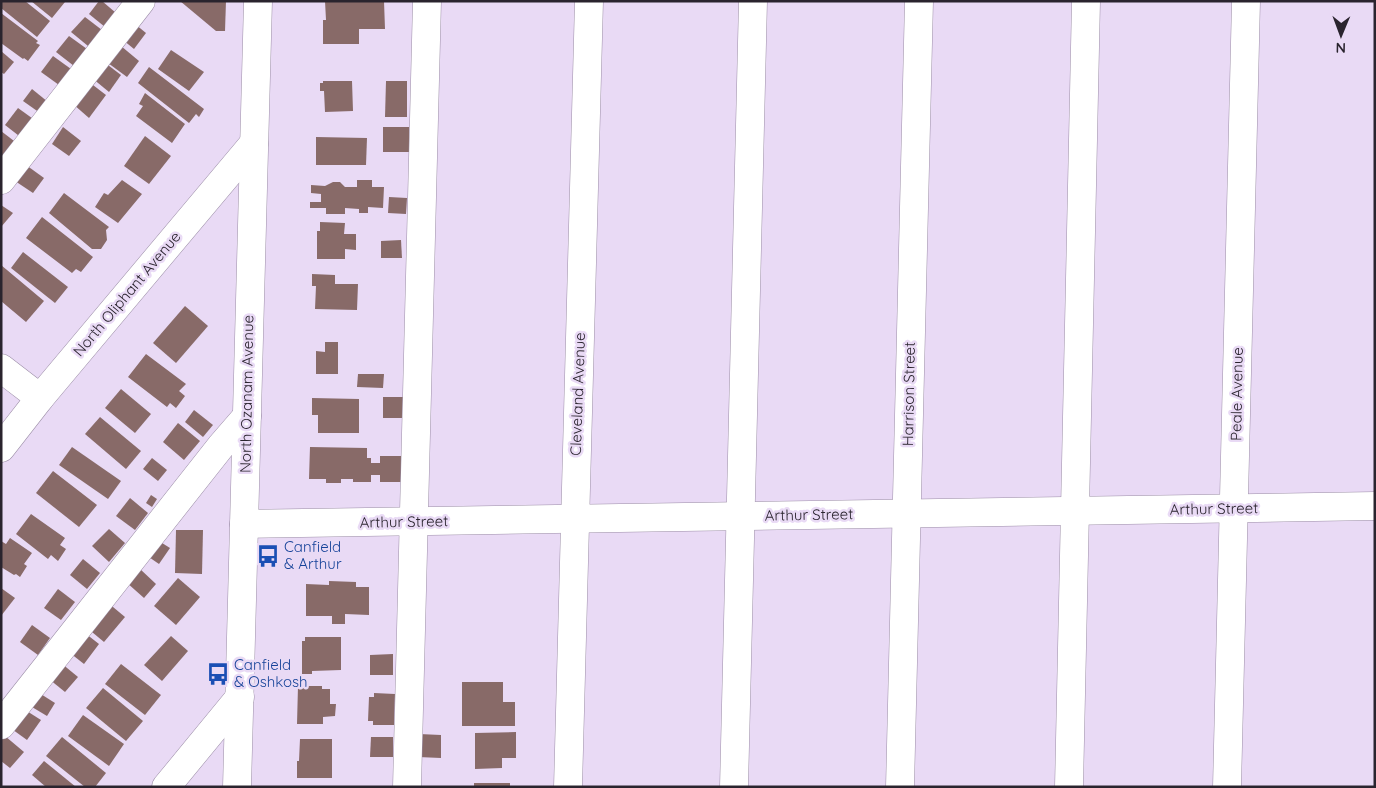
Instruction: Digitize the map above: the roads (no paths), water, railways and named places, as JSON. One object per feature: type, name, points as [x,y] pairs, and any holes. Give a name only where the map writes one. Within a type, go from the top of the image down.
[{"type":"street","points":[[1,180],[140,1]]},
{"type":"street","name":"North Ozanam Avenue","points":[[237,787],[258,1]]},
{"type":"street","points":[[407,787],[427,1]]},
{"type":"street","name":"Cleveland Avenue","points":[[568,787],[589,1]]},
{"type":"street","points":[[734,787],[752,1]]},
{"type":"street","name":"Harrison Street","points":[[900,787],[919,1]]},
{"type":"street","points":[[1069,787],[1086,1]]},
{"type":"street","name":"Peale Avenue","points":[[1226,787],[1246,1]]},
{"type":"street","name":"North Oliphant Avenue","points":[[1,448],[40,398],[254,142]]},
{"type":"street","points":[[1,368],[40,398]]},
{"type":"street","points":[[1,725],[221,446],[247,416]]},
{"type":"street","name":"Arthur Street","points":[[244,524],[1375,506]]},
{"type":"street","points":[[166,787],[240,696]]},
{"type":"place","name":"Canfield & Arthur","points":[[268,556]]},
{"type":"place","name":"Canfield & Oshkosh","points":[[218,674]]}]
